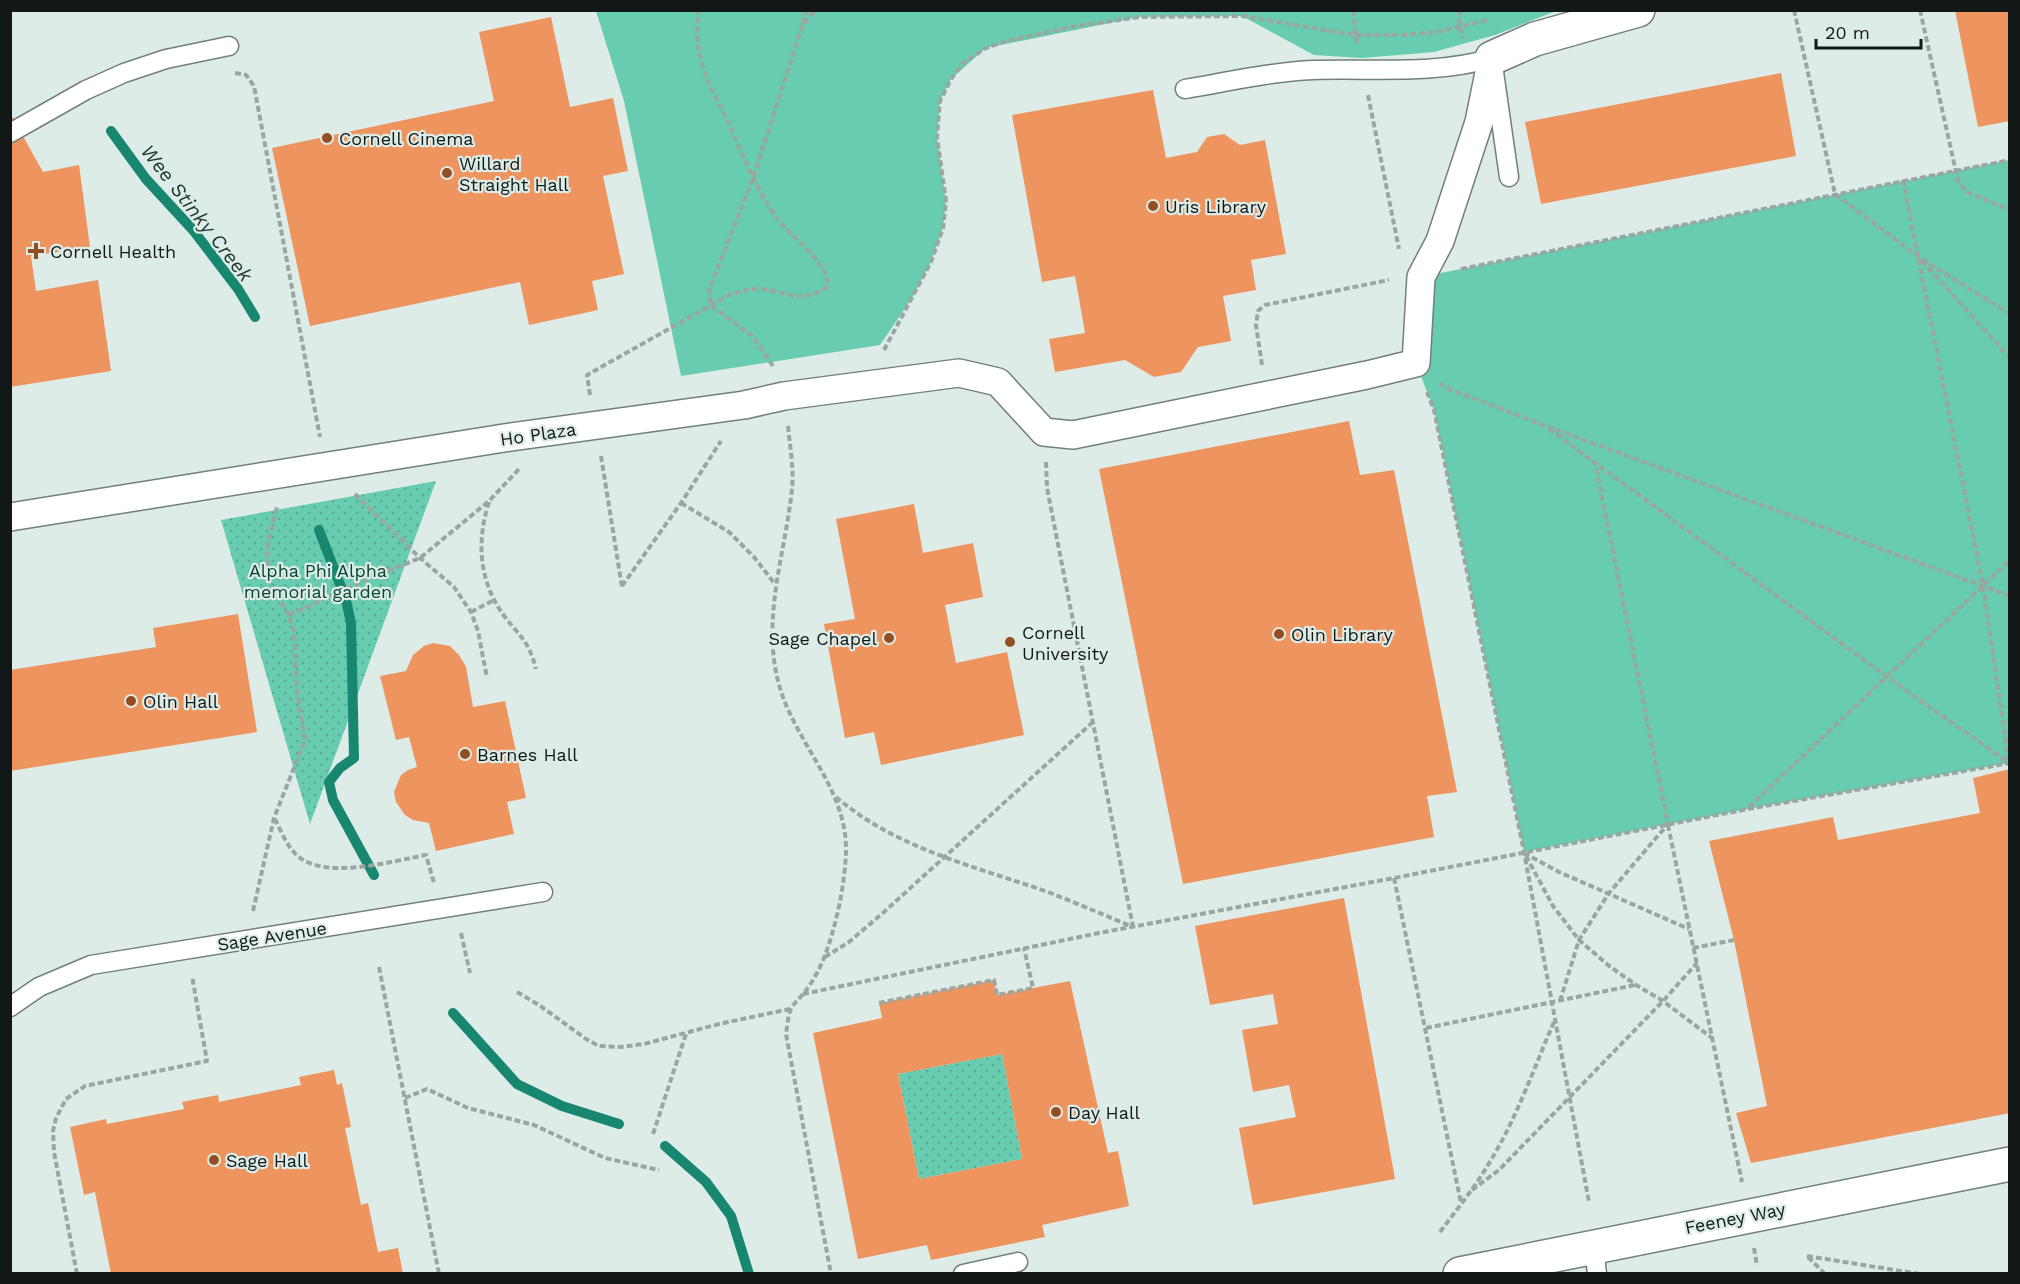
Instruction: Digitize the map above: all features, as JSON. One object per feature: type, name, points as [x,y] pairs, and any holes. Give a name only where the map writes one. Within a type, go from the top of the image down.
[{"type":"street","points":[[1044,432],[1073,435],[1416,363],[1421,277],[1440,241],[1479,122],[1492,58],[1535,39],[1638,10]]},
{"type":"street","name":"Ho Plaza","points":[[10,517],[326,466],[744,405],[784,396],[959,374],[998,382],[1044,432]]},
{"type":"street","name":"Feeney Way","points":[[1460,1274],[1596,1260],[1749,1215],[2010,1164]]},
{"type":"lane","points":[[10,133],[86,90],[124,73],[166,60],[230,45]]},
{"type":"lane","points":[[1185,88],[1309,70],[1440,67],[1470,64],[1492,58],[1509,177]]},
{"type":"lane","name":"Sage Avenue","points":[[10,1007],[39,987],[91,965],[543,892]]},
{"type":"lane","points":[[963,1274],[1018,1262]]},
{"type":"path","points":[[698,10],[698,41],[703,68],[753,178],[781,224],[824,269],[828,280],[826,287],[817,293],[799,297],[757,289],[731,294],[587,375],[622,587],[681,503],[744,405]]},
{"type":"path","points":[[806,10],[753,178],[711,283],[708,297],[711,305],[753,336],[773,366],[784,396],[791,453],[792,487],[776,584],[772,619],[773,651],[780,689],[836,796],[843,827],[845,860],[843,882],[824,958],[803,994],[790,1009],[786,1034],[831,1274]]},
{"type":"path","points":[[802,27],[815,10]]},
{"type":"path","points":[[1353,10],[1362,69],[1400,252],[1406,263],[1421,277]]},
{"type":"path","points":[[1794,10],[1834,194],[1917,256],[2010,314]]},
{"type":"path","points":[[1920,10],[1958,181],[1967,192],[2010,210]]},
{"type":"path","points":[[1460,12],[1460,26]]},
{"type":"path","points":[[866,386],[931,262],[944,228],[946,201],[937,137],[940,101],[951,79],[963,63],[986,48],[1010,40],[1071,27],[1139,17],[1242,16],[1356,35],[1437,32],[1495,18]]},
{"type":"path","points":[[230,45],[235,73],[246,75],[254,86],[326,466],[420,558],[454,587],[471,612],[478,631],[487,678]]},
{"type":"path","points":[[1266,396],[1256,325],[1258,311],[1265,305],[1386,280],[1421,277],[2010,160]]},
{"type":"path","points":[[1903,180],[1983,586],[2009,764]]},
{"type":"path","points":[[1917,256],[2010,358]]},
{"type":"path","points":[[1416,363],[1446,388],[2010,596]]},
{"type":"path","points":[[1416,363],[1434,410],[1524,852],[1550,1003],[1589,1202]]},
{"type":"path","points":[[1544,425],[2009,764]]},
{"type":"path","points":[[289,615],[420,558],[489,501],[554,432]]},
{"type":"path","points":[[1044,432],[1047,488],[1133,927]]},
{"type":"path","points":[[1595,463],[1749,1215]]},
{"type":"path","points":[[489,501],[480,540],[485,578],[494,600],[531,651],[536,669]]},
{"type":"path","points":[[681,503],[729,532],[776,584]]},
{"type":"path","points":[[250,939],[253,910],[274,818],[305,741],[297,692],[294,631],[289,615],[273,590],[268,576],[267,549],[276,518]]},
{"type":"path","points":[[1748,809],[2010,560]]},
{"type":"path","points":[[471,612],[494,600]]},
{"type":"path","points":[[824,958],[867,927],[1094,721]]},
{"type":"path","points":[[803,994],[1024,948],[1668,824],[2009,764]]},
{"type":"path","points":[[836,796],[853,811],[906,842],[1049,893],[1133,927]]},
{"type":"path","points":[[274,818],[293,852],[301,859],[320,867],[332,868],[378,863]]},
{"type":"path","points":[[1560,1001],[1579,940],[1609,893],[1668,824]]},
{"type":"path","points":[[1524,852],[1559,872],[1689,929]]},
{"type":"path","points":[[1524,852],[1553,906],[1579,940],[1636,985],[1664,1001],[1712,1039]]},
{"type":"path","points":[[1394,878],[1461,1203]]},
{"type":"path","points":[[1693,948],[1734,940]]},
{"type":"path","points":[[879,1003],[994,981],[997,995],[1033,988],[1024,948]]},
{"type":"path","points":[[77,1274],[54,1152],[53,1131],[56,1118],[66,1099],[85,1086],[207,1061],[187,949]]},
{"type":"path","points":[[1472,1190],[1499,1170],[1664,1001],[1697,963]]},
{"type":"path","points":[[379,967],[440,1274]]},
{"type":"path","points":[[1426,1028],[1636,985]]},
{"type":"path","points":[[517,992],[599,1046],[621,1047],[790,1009]]},
{"type":"path","points":[[1440,1232],[1472,1190],[1492,1158],[1555,1021]]},
{"type":"path","points":[[653,1134],[686,1033]]},
{"type":"path","points":[[405,1098],[427,1089],[468,1108],[534,1125],[605,1158],[659,1170]]},
{"type":"path","points":[[1825,1274],[1807,1256],[1920,1274]]},
{"type":"green space","points":[[596,10],[1556,11],[1495,35],[1434,52],[1362,58],[1314,55],[1242,16],[1139,17],[986,48],[951,79],[940,101],[937,137],[946,201],[943,228],[931,262],[912,298],[880,345],[681,376],[624,101]]},
{"type":"green space","points":[[2009,160],[2009,763],[1748,809],[1524,852],[1434,410],[1416,363],[1421,277]]},
{"type":"green space","name":"Alpha Phi Alpha memorial garden","points":[[436,481],[310,824],[221,520]]},
{"type":"green space","points":[[1002,1054],[1022,1159],[919,1179],[898,1074]]},
{"type":"building","points":[[1955,10],[2010,10],[2010,121],[1978,127]]},
{"type":"building","name":"Willard Straight Hall","points":[[551,17],[570,107],[613,98],[628,171],[603,176],[624,274],[592,281],[598,310],[529,325],[520,282],[310,326],[272,148],[494,101],[479,32]]},
{"type":"building","points":[[1781,73],[1796,156],[1541,204],[1525,122]]},
{"type":"building","name":"Uris Library","points":[[1153,90],[1166,158],[1197,152],[1207,137],[1224,134],[1240,145],[1265,140],[1286,254],[1251,260],[1256,290],[1223,296],[1231,341],[1198,347],[1181,372],[1154,377],[1125,360],[1055,372],[1049,339],[1085,333],[1075,276],[1042,282],[1012,115]]},
{"type":"building","name":"Cornell Health","points":[[10,113],[43,172],[79,165],[90,247],[31,256],[36,291],[98,280],[111,371],[10,387]]},
{"type":"building","name":"Olin Library","points":[[1349,421],[1360,475],[1394,470],[1457,792],[1427,796],[1434,837],[1183,884],[1099,469]]},
{"type":"building","name":"Sage Chapel","points":[[914,504],[923,553],[973,543],[983,597],[945,605],[956,663],[1007,652],[1024,735],[881,765],[874,732],[845,738],[824,624],[855,619],[836,519]]},
{"type":"building","name":"Olin Hall","points":[[238,614],[257,732],[10,771],[10,670],[156,647],[153,628]]},
{"type":"building","name":"Barnes Hall","points":[[433,643],[450,646],[459,655],[466,667],[473,707],[505,701],[526,798],[507,802],[514,834],[436,851],[429,823],[413,820],[405,815],[396,802],[394,792],[401,775],[417,767],[409,737],[396,740],[380,676],[406,671],[413,655],[424,646]]},
{"type":"building","points":[[2010,769],[2010,1113],[1751,1163],[1736,1113],[1767,1106],[1734,940],[1709,841],[1833,817],[1838,840],[1980,813],[1973,778]]},
{"type":"building","points":[[1344,898],[1395,1179],[1253,1205],[1239,1128],[1296,1117],[1289,1085],[1253,1092],[1242,1030],[1278,1024],[1273,994],[1210,1005],[1195,926]]},
{"type":"building","name":"Day Hall","points":[[994,980],[997,995],[1070,981],[1108,1153],[1118,1151],[1129,1206],[1042,1225],[1045,1237],[931,1260],[927,1245],[858,1259],[813,1033],[882,1018],[879,1003]],"holes":[[[1002,1054],[1022,1159],[919,1179],[898,1074]]]},
{"type":"building","name":"Sage Hall","points":[[334,1070],[337,1085],[342,1083],[351,1127],[345,1128],[361,1205],[368,1203],[378,1252],[398,1248],[403,1274],[111,1274],[95,1192],[84,1195],[70,1127],[106,1119],[107,1124],[184,1109],[182,1102],[218,1095],[219,1102],[301,1085],[299,1077]]},
{"type":"waterway","name":"Wee Stinky Creek","points":[[111,131],[146,179],[193,230],[238,289],[255,317]]},
{"type":"waterway","name":"Wee Stinky Creek","points":[[319,530],[346,600],[351,623],[354,758],[340,768],[329,782],[333,800],[374,875]]},
{"type":"waterway","name":"Wee Stinky Creek","points":[[453,1013],[517,1084],[562,1106],[619,1124]]},
{"type":"waterway","name":"Wee Stinky Creek","points":[[665,1146],[706,1182],[731,1216],[749,1274]]},
{"type":"place","name":"Cornell Cinema","points":[[327,138]]},
{"type":"place","name":"Willard Straight Hall","points":[[447,173]]},
{"type":"place","name":"Uris Library","points":[[1153,206]]},
{"type":"place","name":"Cornell Health","points":[[36,251]]},
{"type":"place","name":"Olin Library","points":[[1279,634]]},
{"type":"place","name":"Sage Chapel","points":[[889,638]]},
{"type":"place","name":"Cornell University","points":[[1010,642]]},
{"type":"place","name":"Olin Hall","points":[[131,701]]},
{"type":"place","name":"Barnes Hall","points":[[465,754]]},
{"type":"place","name":"Day Hall","points":[[1056,1112]]},
{"type":"place","name":"Sage Hall","points":[[214,1160]]}]
